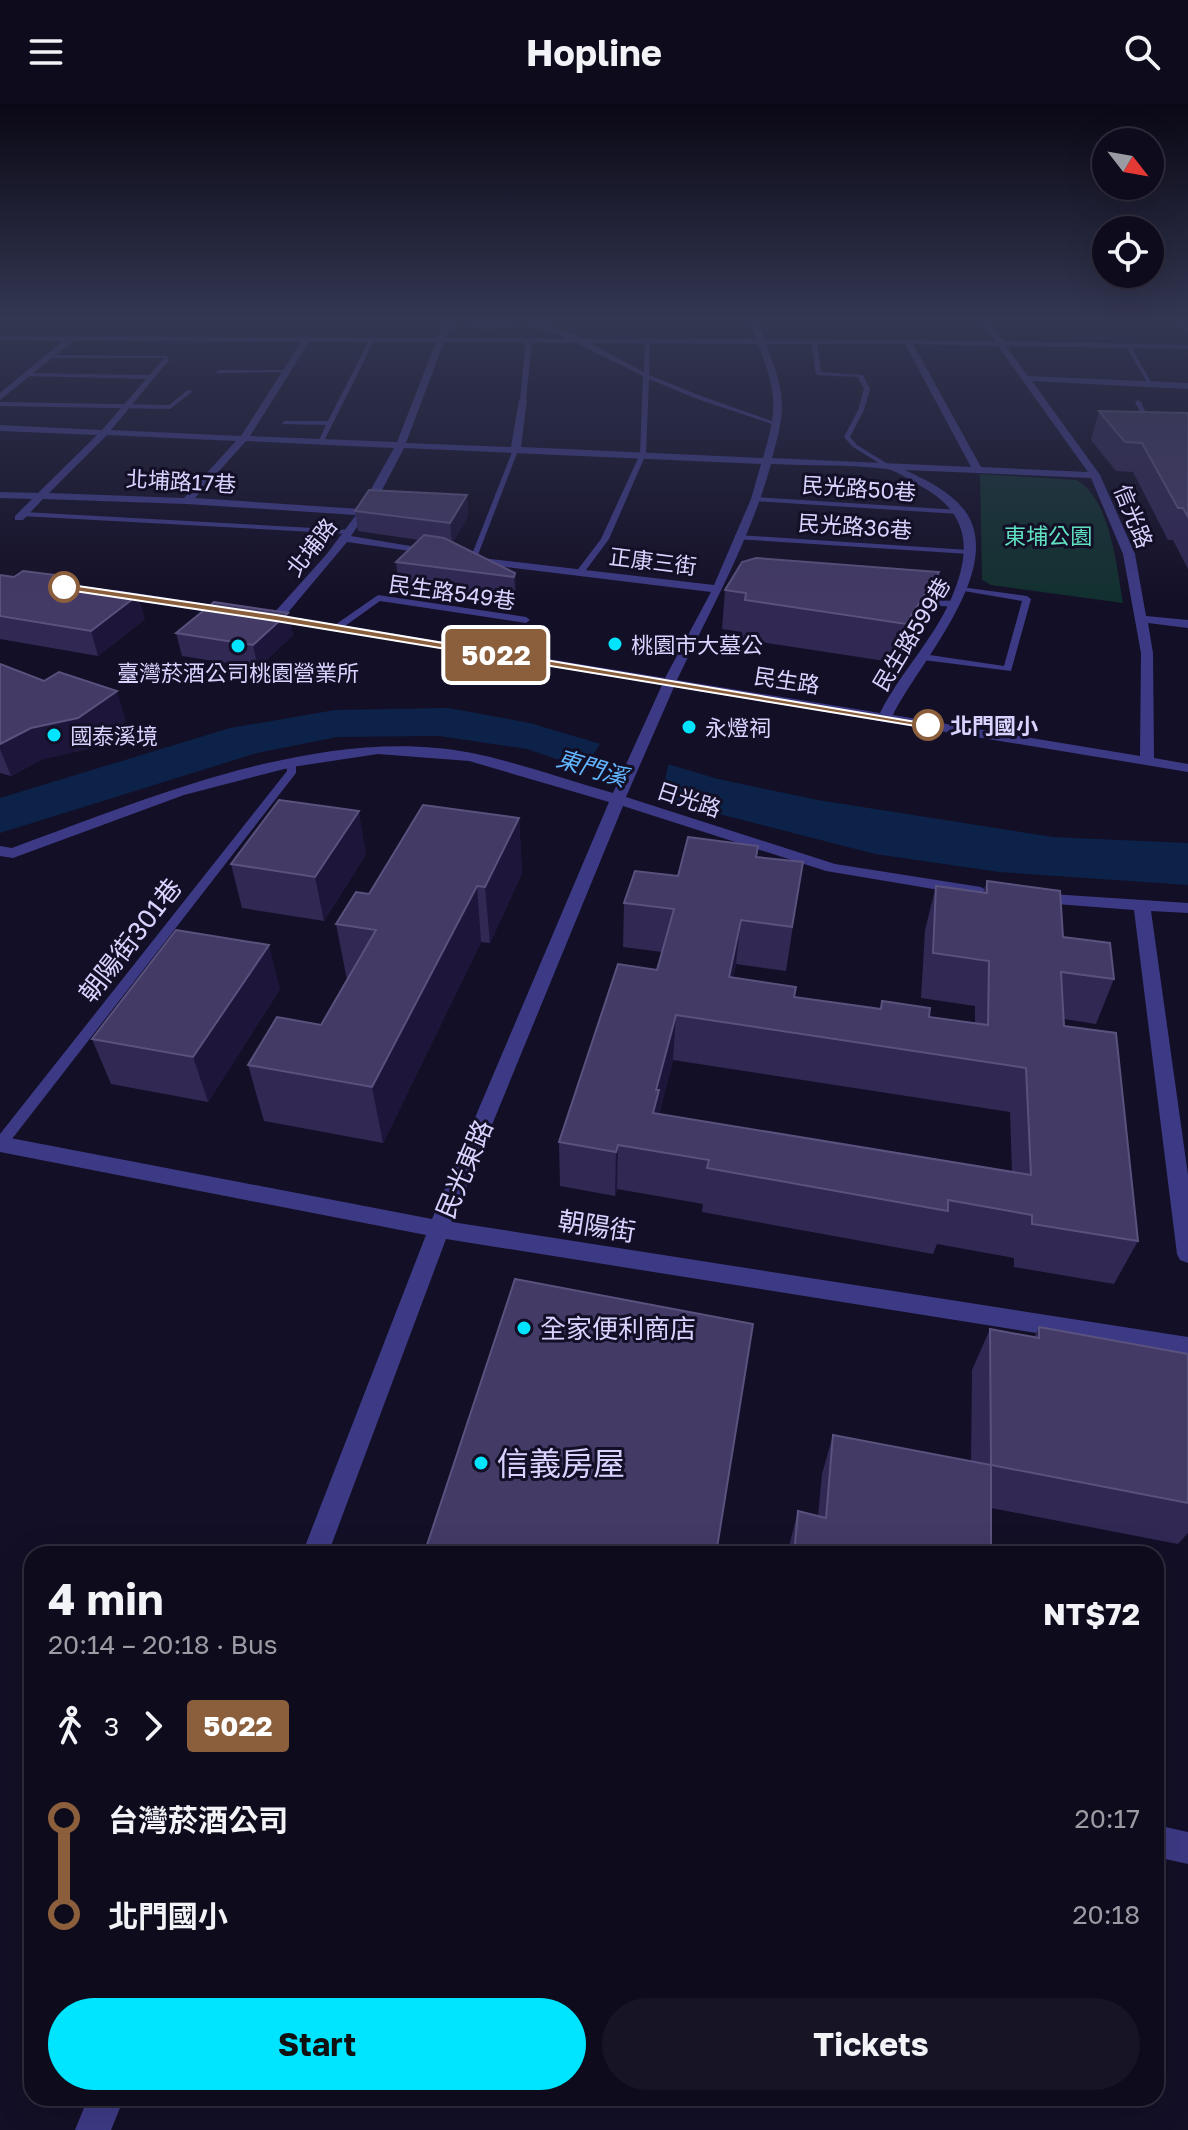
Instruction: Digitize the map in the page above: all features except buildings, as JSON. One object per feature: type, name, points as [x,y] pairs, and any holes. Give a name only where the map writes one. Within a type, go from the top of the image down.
[{"type":"street","points":[[21,516],[104,433],[117,416]]},
{"type":"street","points":[[187,501],[244,438],[258,416]]},
{"type":"street","name":"北埔路","points":[[276,618],[317,577],[349,536],[402,443],[412,416]]},
{"type":"street","points":[[516,448],[521,416]]},
{"type":"street","points":[[669,684],[718,589],[756,499],[777,416]]},
{"type":"street","points":[[948,416],[978,470]]},
{"type":"street","name":"信光路","points":[[1053,416],[1095,475],[1129,554],[1147,653],[1147,763]]},
{"type":"street","points":[[0,428],[1095,475]]},
{"type":"street","points":[[1066,433],[1081,433]]},
{"type":"street","points":[[1140,435],[1155,435]]},
{"type":"street","points":[[889,467],[945,498],[959,512]]},
{"type":"street","name":"北埔路17巷","points":[[0,495],[187,501],[361,512]]},
{"type":"street","name":"民生路599巷","points":[[885,717],[903,681],[923,657],[964,589],[969,552],[966,522],[959,512]]},
{"type":"street","points":[[349,536],[440,555]]},
{"type":"street","name":"正康三街","points":[[456,557],[718,589]]},
{"type":"street","name":"民生路","points":[[107,593],[1188,768]]},
{"type":"street","points":[[1140,619],[1188,624]]},
{"type":"street","name":"民光東路","points":[[318,1546],[439,1228],[669,684]]},
{"type":"street","name":"日光路","points":[[4,854],[179,792],[291,763],[378,750],[470,757],[620,794],[664,813],[832,868],[882,878],[1013,896],[1188,908]]},
{"type":"street","points":[[1142,907],[1188,1254]]},
{"type":"street","name":"朝陽街","points":[[0,1144],[439,1228],[1188,1347]]},
{"type":"street","points":[[1164,1843],[1188,1848]]},
{"type":"street","points":[[93,2130],[103,2106]]},
{"type":"lane","points":[[322,440],[334,416]]},
{"type":"lane","points":[[580,572],[605,539],[643,454],[644,416]]},
{"type":"lane","points":[[751,416],[777,424]]},
{"type":"lane","points":[[858,416],[847,437],[855,446],[889,467]]},
{"type":"lane","points":[[1145,416],[1155,435]]},
{"type":"lane","points":[[284,423],[330,423]]},
{"type":"lane","points":[[472,560],[516,448]]},
{"type":"lane","name":"民光路50巷","points":[[756,499],[959,512]]},
{"type":"lane","points":[[21,516],[349,536]]},
{"type":"lane","name":"民光路36巷","points":[[738,537],[969,552]]},
{"type":"lane","name":"正康三街","points":[[718,589],[734,590]]},
{"type":"lane","points":[[923,657],[1008,669],[1027,599],[964,589]]},
{"type":"lane","name":"民生路549巷","points":[[335,629],[378,598],[526,620]]},
{"type":"lane","points":[[908,601],[955,604]]},
{"type":"lane","name":"朝陽街301巷","points":[[0,1144],[292,771],[291,763]]},
{"type":"green space","name":"東埔公園","points":[[980,474],[1076,480],[1088,489],[1097,501],[1110,535],[1123,603],[991,585],[982,580]]},
{"type":"water","name":"東門溪","points":[[448,708],[530,723],[718,779],[818,800],[1053,837],[1188,843],[1188,885],[999,872],[875,854],[715,813],[527,749],[439,736],[337,737],[257,753],[0,833],[0,798],[230,728],[335,710]]},
{"type":"pier","points":[[602,741],[669,761],[661,799],[582,772]]},
{"type":"bus line","name":"5022","points":[[64,587],[276,618],[928,725]]},
{"type":"place","name":"桃園市大墓公","points":[[615,644]]},
{"type":"place","name":"臺灣菸酒公司桃園營業所","points":[[238,646]]},
{"type":"place","name":"北門國小","points":[[928,725]]},
{"type":"place","name":"永燈祠","points":[[689,727]]},
{"type":"place","name":"國泰溪境","points":[[54,735]]},
{"type":"place","name":"全家便利商店","points":[[524,1328]]},
{"type":"place","name":"信義房屋","points":[[481,1463]]}]
